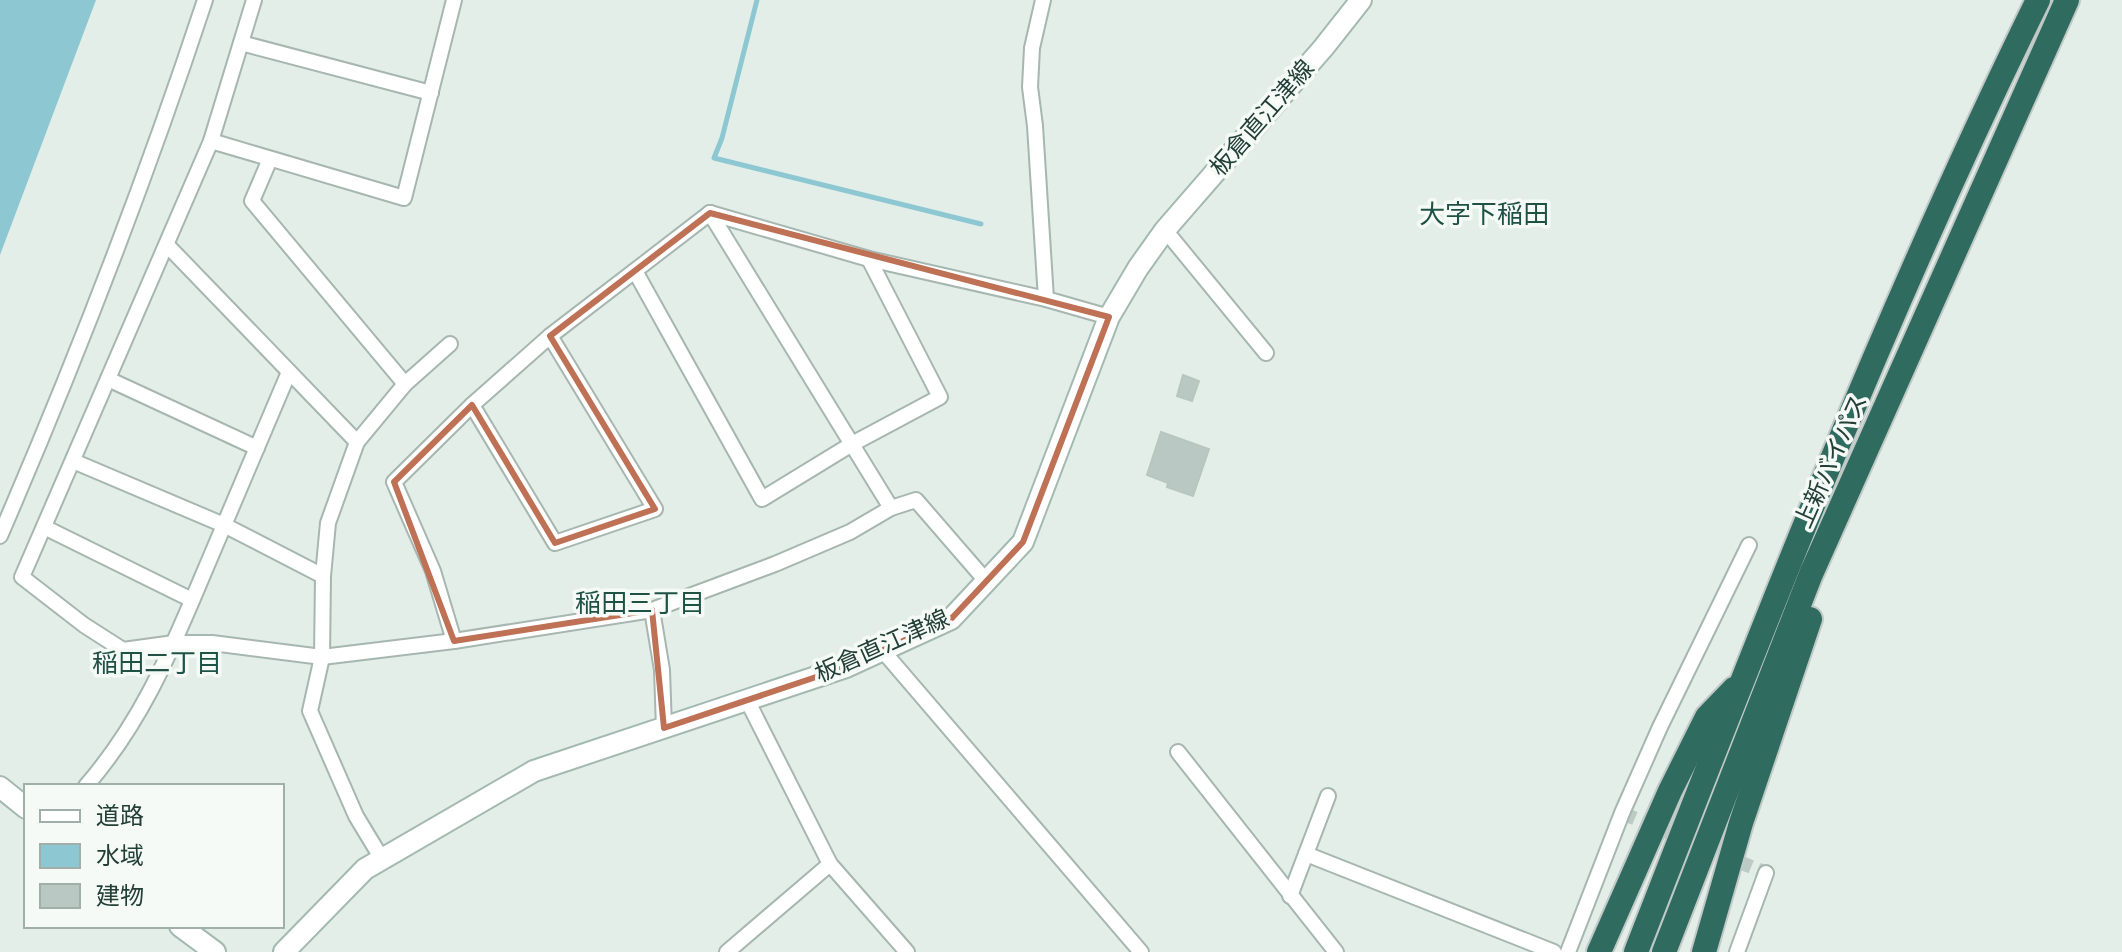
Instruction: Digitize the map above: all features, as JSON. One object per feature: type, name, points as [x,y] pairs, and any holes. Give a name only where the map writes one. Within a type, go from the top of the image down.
[{"type":"highway","name":"上新バイパス","points":[[1664,952],[1811,574],[2067,0]]},
{"type":"highway","name":"上新バイパス","points":[[1636,952],[1742,680],[1889,324],[2033,8]]},
{"type":"highway","points":[[1704,952],[1741,823],[1811,616],[1854,475]]},
{"type":"highway","points":[[1599,952],[1670,791],[1707,717],[1742,680]]},
{"type":"main road","name":"板倉直江津線","points":[[284,952],[365,869],[534,771],[846,667],[951,619],[1023,542],[1109,317],[1138,268],[1165,230],[1361,0]]},
{"type":"main road","points":[[0,787],[24,806]]},
{"type":"main road","points":[[183,928],[215,952]]},
{"type":"street","points":[[0,536],[69,375],[205,0]]},
{"type":"street","points":[[254,0],[211,141],[22,577],[84,625],[123,650],[174,643],[212,643],[322,657],[454,641],[652,610],[838,538],[891,508],[916,500],[987,582]]},
{"type":"street","points":[[211,141],[404,198],[454,0]]},
{"type":"street","points":[[1043,0],[1032,48],[1030,87],[1046,299]]},
{"type":"street","points":[[241,43],[431,93]]},
{"type":"street","points":[[270,159],[252,201],[405,384]]},
{"type":"street","points":[[710,213],[869,259],[1046,299],[1109,317]]},
{"type":"street","points":[[454,641],[433,571],[394,482],[472,405],[550,336],[710,213]]},
{"type":"street","points":[[710,213],[891,508]]},
{"type":"street","points":[[1165,230],[1266,353]]},
{"type":"street","points":[[167,245],[357,442]]},
{"type":"street","points":[[635,271],[762,499],[852,444],[940,397],[869,259]]},
{"type":"street","points":[[472,405],[555,543],[655,509],[550,336]]},
{"type":"street","points":[[382,859],[356,816],[310,711],[322,657],[323,576],[328,523],[357,442],[405,384],[450,344]]},
{"type":"street","points":[[88,784],[136,720],[174,643],[289,372]]},
{"type":"street","points":[[108,379],[257,448]]},
{"type":"street","points":[[73,461],[224,525],[323,576]]},
{"type":"street","points":[[44,527],[192,600]]},
{"type":"street","points":[[1568,952],[1622,813],[1660,727],[1749,545]]},
{"type":"street","points":[[652,610],[662,670],[664,728]]},
{"type":"street","points":[[883,651],[1141,952]]},
{"type":"street","points":[[747,700],[830,864],[907,952]]},
{"type":"street","points":[[1178,752],[1336,952]]},
{"type":"street","points":[[1290,896],[1328,796]]},
{"type":"street","points":[[1306,854],[1554,952]]},
{"type":"street","points":[[727,952],[830,864]]},
{"type":"street","points":[[1737,952],[1766,873]]},
{"type":"highlighted area","points":[[710,213],[1109,317],[1023,542],[951,619],[846,667],[664,728],[652,610],[454,641],[394,482],[472,405],[555,543],[655,509],[550,336]]},
{"type":"water","points":[[0,0],[96,0],[0,255]]},
{"type":"building","points":[[1183,375],[1199,381],[1192,401],[1177,396]]},
{"type":"building","points":[[1161,432],[1209,449],[1193,496],[1167,487],[1168,483],[1147,475]]},
{"type":"waterway","points":[[757,0],[722,138],[714,158],[981,224]]},
{"type":"tunnel","points":[[1622,813],[1766,873]]},
{"type":"district","name":"大字下稲田","points":[[1484,214]]},
{"type":"district","name":"稲田三丁目","points":[[640,603]]},
{"type":"district","name":"稲田二丁目","points":[[157,663]]}]
